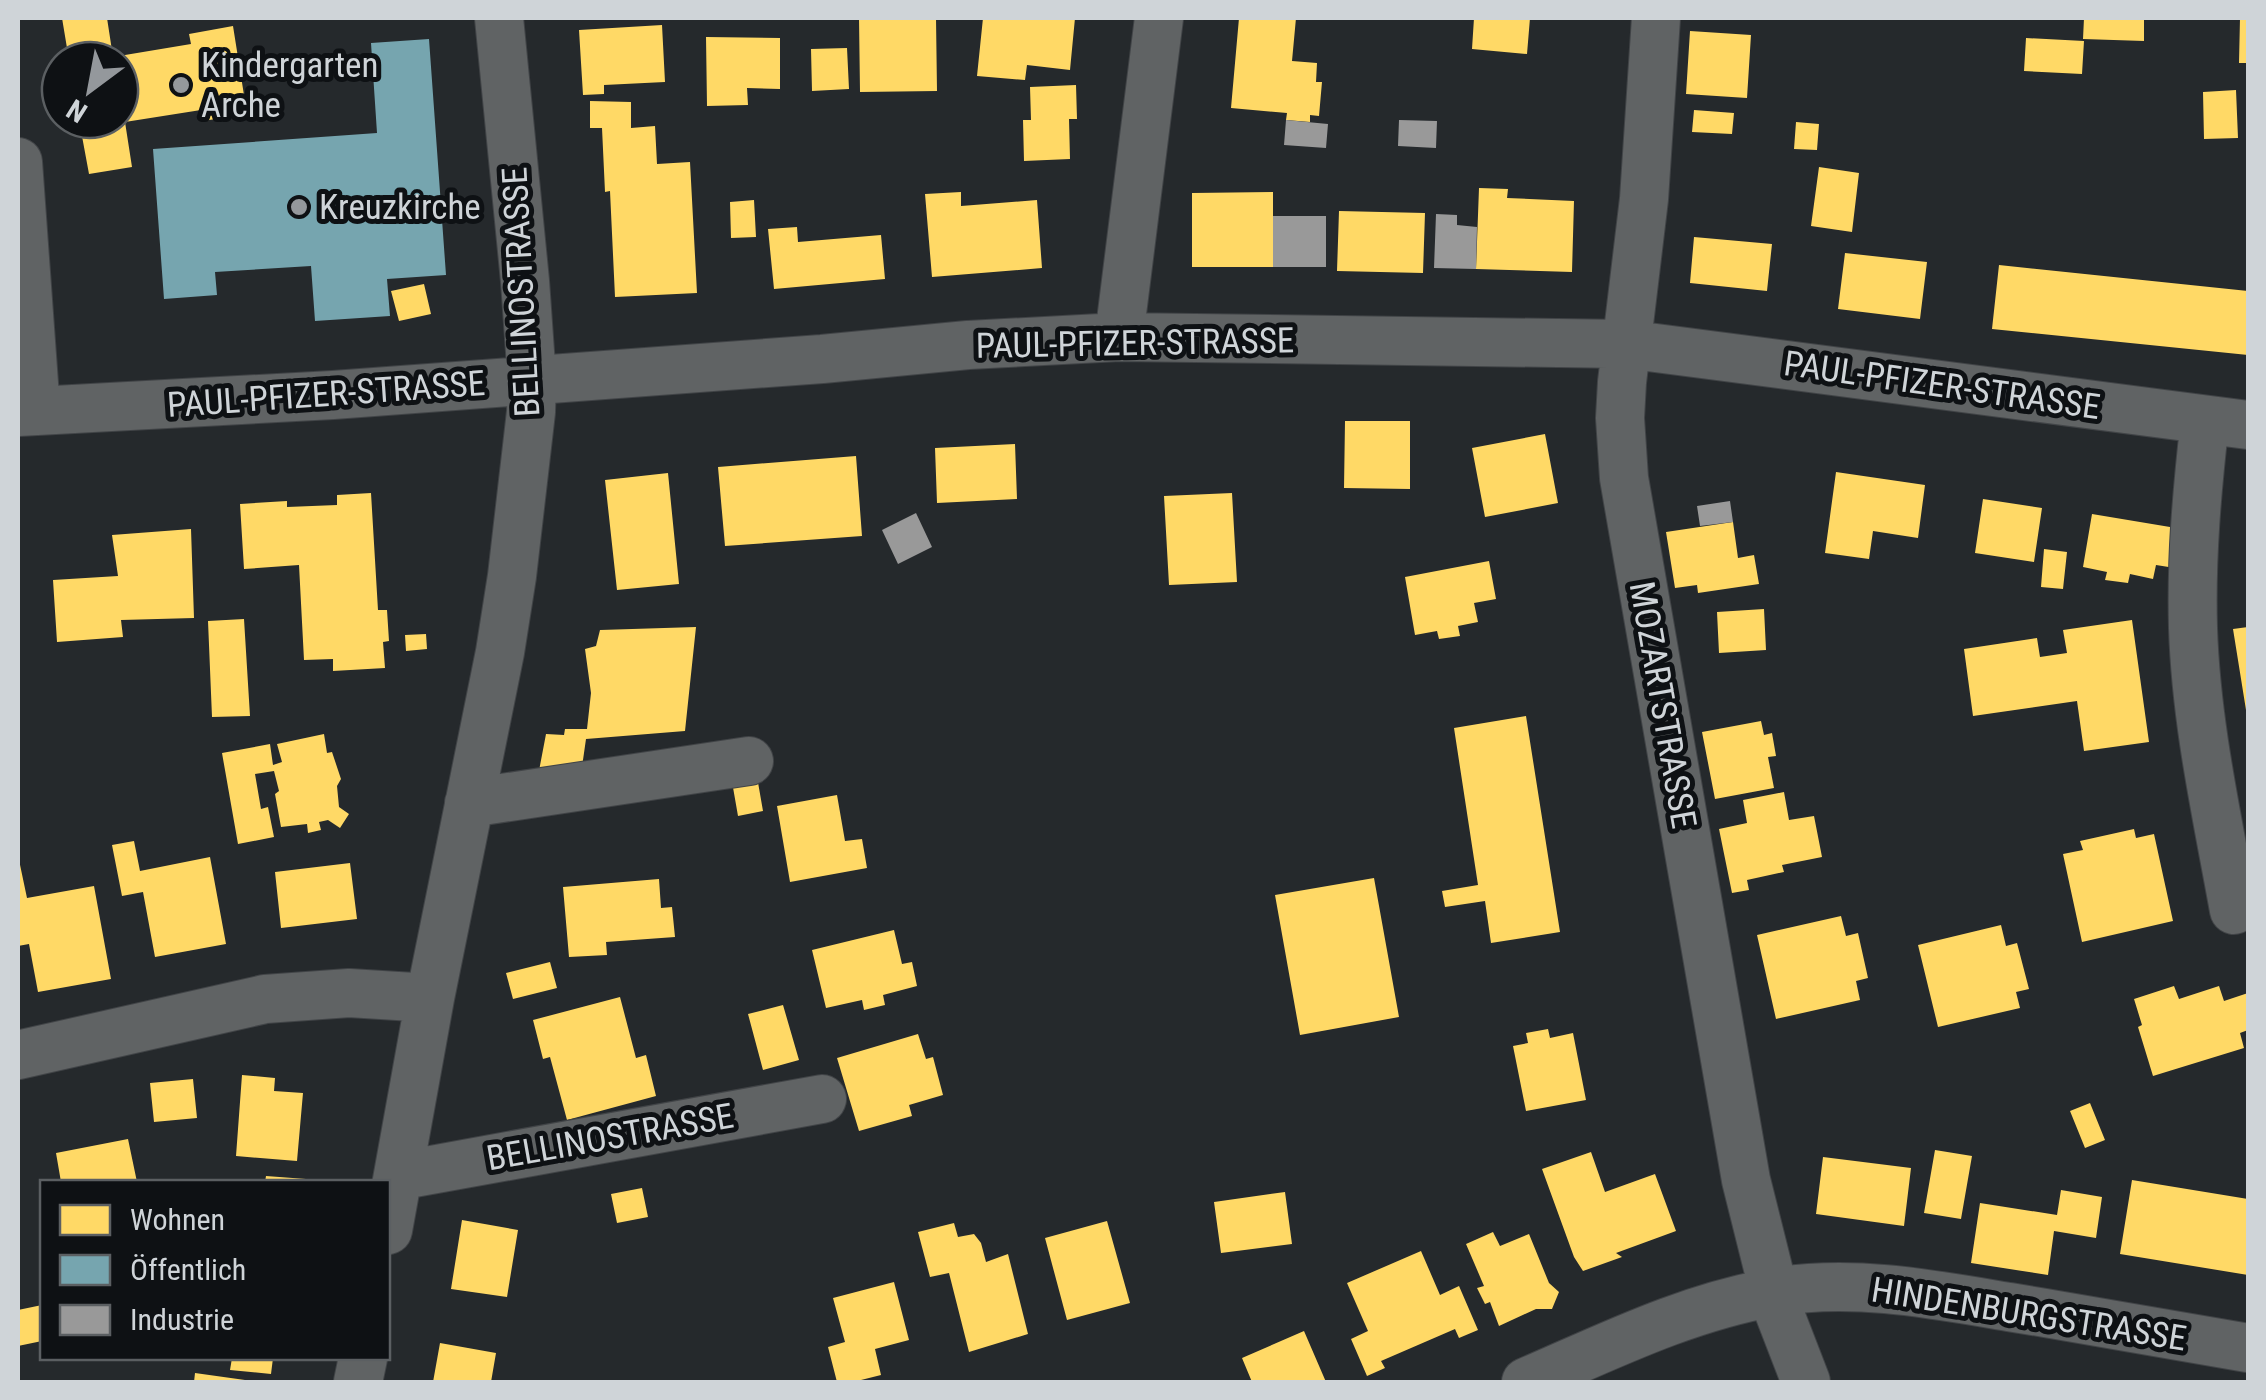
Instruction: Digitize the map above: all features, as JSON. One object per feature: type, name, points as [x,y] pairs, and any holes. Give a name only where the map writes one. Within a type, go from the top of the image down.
[{"type":"street","name":"BELLINOSTRASSE","points":[[390,1219],[500,652],[527,448],[532,380],[499,18]]},
{"type":"street","points":[[1119,336],[1160,18]]},
{"type":"street","name":"MOZARTSTRASSE","points":[[1656,18],[1644,199],[1625,344],[1620,418],[1624,478],[1743,1163],[1774,1293],[1806,1382]]},
{"type":"street","points":[[18,162],[27,411]]},
{"type":"street","name":"PAUL-PFIZER-STRASSE","points":[[27,411],[314,396],[1119,336],[1625,344],[2227,423]]},
{"type":"street","points":[[2227,423],[2193,535],[2193,632],[2209,776],[2234,910]]},
{"type":"street","points":[[469,803],[749,761]]},
{"type":"street","points":[[18,1056],[265,999],[349,994],[430,998]]},
{"type":"street","name":"BELLINOSTRASSE","points":[[398,1176],[822,1098]]},
{"type":"street","name":"HINDENBURGSTRASSE","points":[[1526,1382],[1686,1315],[1810,1288],[1907,1291],[2248,1348]]},
{"type":"building: Wohnen","name":"Kindergarten Arche","points":[[62,18],[107,18],[110,40],[66,40]]},
{"type":"building: Wohnen","points":[[859,18],[936,18],[937,91],[860,92]]},
{"type":"building: Wohnen","points":[[983,18],[1075,18],[1070,70],[1027,65],[1025,80],[977,76]]},
{"type":"building: Wohnen","points":[[1239,18],[1296,18],[1292,61],[1317,63],[1316,82],[1322,82],[1319,116],[1310,115],[1310,122],[1286,120],[1287,113],[1231,108]]},
{"type":"building: Wohnen","points":[[1474,18],[1530,18],[1527,54],[1472,49]]},
{"type":"building: Wohnen","points":[[2084,18],[2144,18],[2144,41],[2083,39]]},
{"type":"building: Wohnen","points":[[2240,18],[2248,18],[2248,63],[2239,63]]},
{"type":"building: Wohnen","points":[[662,25],[665,82],[604,85],[604,94],[583,95],[579,30]]},
{"type":"building: Wohnen","name":"Kindergarten Arche","points":[[233,26],[247,114],[203,121],[201,110],[140,120],[140,52],[191,44],[189,34]]},
{"type":"building: Wohnen","points":[[1690,31],[1751,35],[1747,98],[1686,94]]},
{"type":"building: Wohnen","points":[[706,37],[780,38],[780,89],[747,88],[748,105],[707,106]]},
{"type":"building: Wohnen","points":[[2026,38],[2084,41],[2082,74],[2024,71]]},
{"type":"building: Wohnen","points":[[847,48],[849,89],[812,91],[811,49]]},
{"type":"building: Wohnen","points":[[1076,85],[1077,119],[1069,119],[1070,159],[1024,161],[1023,120],[1031,120],[1030,87]]},
{"type":"building: Wohnen","points":[[2236,90],[2238,138],[2204,139],[2203,92]]},
{"type":"building: Wohnen","points":[[590,101],[631,102],[631,128],[655,126],[657,164],[690,162],[697,293],[615,297],[610,191],[605,192],[602,128],[590,128]]},
{"type":"building: Wohnen","points":[[1694,110],[1734,113],[1732,134],[1692,132]]},
{"type":"building: Wohnen","points":[[1796,122],[1819,124],[1817,150],[1794,149]]},
{"type":"building: Wohnen","name":"Kindergarten Arche","points":[[83,140],[128,140],[132,167],[89,174]]},
{"type":"building: Wohnen","points":[[1819,167],[1859,173],[1852,232],[1811,226]]},
{"type":"building: Wohnen","points":[[1479,188],[1508,189],[1507,198],[1574,201],[1572,272],[1476,269]]},
{"type":"building: Wohnen","points":[[961,192],[961,206],[1037,200],[1042,268],[932,277],[925,194]]},
{"type":"building: Wohnen","points":[[1273,192],[1273,267],[1192,267],[1192,193]]},
{"type":"building: Wohnen","points":[[754,200],[756,237],[731,238],[730,202]]},
{"type":"building: Wohnen","points":[[1339,211],[1425,213],[1423,273],[1337,271]]},
{"type":"building: Wohnen","points":[[797,227],[798,242],[881,235],[885,279],[774,289],[768,229]]},
{"type":"building: Wohnen","points":[[1694,237],[1772,244],[1767,291],[1690,283]]},
{"type":"building: Wohnen","points":[[1845,253],[1927,262],[1920,319],[1838,309]]},
{"type":"building: Wohnen","points":[[1999,265],[2248,291],[2248,355],[1992,329]]},
{"type":"building: Wohnen","points":[[424,284],[431,314],[399,321],[391,291]]},
{"type":"building: Wohnen","points":[[1345,421],[1410,421],[1410,489],[1344,488]]},
{"type":"building: Wohnen","points":[[1545,434],[1558,503],[1485,517],[1472,448]]},
{"type":"building: Wohnen","points":[[1015,444],[1017,499],[937,503],[935,448]]},
{"type":"building: Wohnen","points":[[856,456],[862,536],[725,546],[718,467]]},
{"type":"building: Wohnen","points":[[1836,472],[1925,485],[1918,538],[1873,531],[1869,559],[1825,553]]},
{"type":"building: Wohnen","points":[[668,473],[679,584],[617,590],[605,480]]},
{"type":"building: Wohnen","points":[[371,493],[378,610],[387,610],[389,641],[383,642],[385,668],[333,671],[333,659],[304,660],[299,565],[244,569],[240,504],[287,501],[287,507],[337,505],[337,495]]},
{"type":"building: Wohnen","points":[[1232,493],[1237,582],[1169,585],[1164,496]]},
{"type":"building: Wohnen","points":[[1983,499],[2042,508],[2034,562],[1975,553]]},
{"type":"building: Wohnen","points":[[2092,514],[2182,529],[2175,568],[2156,565],[2153,579],[2130,574],[2128,583],[2105,580],[2107,572],[2083,567]]},
{"type":"building: Wohnen","points":[[1733,522],[1738,558],[1754,555],[1759,584],[1698,593],[1697,585],[1675,588],[1666,532]]},
{"type":"building: Wohnen","points":[[191,529],[194,618],[121,620],[123,637],[57,642],[53,580],[118,576],[112,535]]},
{"type":"building: Wohnen","points":[[2044,549],[2067,552],[2063,589],[2041,587]]},
{"type":"building: Wohnen","points":[[1489,561],[1496,599],[1474,603],[1478,622],[1458,626],[1460,636],[1439,639],[1437,631],[1415,635],[1405,577]]},
{"type":"building: Wohnen","points":[[1764,609],[1766,650],[1719,653],[1717,612]]},
{"type":"building: Wohnen","points":[[244,619],[250,716],[212,717],[208,621]]},
{"type":"building: Wohnen","points":[[2132,620],[2149,742],[2084,751],[2077,701],[1973,716],[1964,649],[2037,638],[2040,657],[2067,653],[2063,630]]},
{"type":"building: Wohnen","points":[[696,627],[685,731],[586,739],[582,767],[538,776],[546,734],[564,735],[565,729],[587,729],[591,693],[585,649],[596,646],[600,630]]},
{"type":"building: Wohnen","points":[[2248,627],[2248,710],[2246,710],[2233,629]]},
{"type":"building: Wohnen","points":[[426,634],[427,649],[406,651],[405,635]]},
{"type":"building: Wohnen","points":[[1526,716],[1560,932],[1491,943],[1485,901],[1445,907],[1442,891],[1478,885],[1454,728]]},
{"type":"building: Wohnen","points":[[1761,721],[1764,735],[1772,733],[1776,756],[1768,757],[1774,788],[1715,799],[1702,732]]},
{"type":"building: Wohnen","points":[[324,734],[327,753],[332,752],[341,779],[337,786],[339,807],[349,814],[340,828],[328,820],[319,822],[321,830],[308,833],[307,824],[281,827],[274,771],[255,774],[261,809],[268,807],[274,837],[238,844],[222,753],[270,744],[273,765],[282,762],[277,744]]},
{"type":"building: Wohnen","points":[[756,771],[763,811],[738,816],[731,776]]},
{"type":"building: Wohnen","points":[[1784,792],[1789,820],[1814,816],[1822,857],[1782,865],[1784,872],[1747,880],[1749,890],[1732,893],[1719,829],[1747,823],[1743,800]]},
{"type":"building: Wohnen","points":[[837,795],[845,841],[862,839],[867,868],[790,882],[777,806]]},
{"type":"building: Wohnen","points":[[2134,829],[2136,838],[2154,834],[2173,921],[2082,942],[2063,854],[2083,850],[2080,841]]},
{"type":"building: Wohnen","points":[[134,841],[140,871],[210,857],[226,944],[155,957],[143,892],[122,896],[112,845]]},
{"type":"building: Wohnen","points":[[18,860],[27,898],[94,886],[111,979],[38,992],[29,944],[18,946]]},
{"type":"building: Wohnen","points":[[350,863],[357,919],[281,928],[275,872]]},
{"type":"building: Wohnen","points":[[1374,878],[1399,1017],[1300,1035],[1275,895]]},
{"type":"building: Wohnen","points":[[659,879],[661,908],[672,907],[675,937],[606,942],[607,955],[569,957],[563,887]]},
{"type":"building: Wohnen","points":[[1841,916],[1846,936],[1858,933],[1868,978],[1856,981],[1860,1000],[1776,1019],[1757,935]]},
{"type":"building: Wohnen","points":[[2001,925],[2006,946],[2017,943],[2029,989],[2016,992],[2020,1008],[1938,1027],[1918,945]]},
{"type":"building: Wohnen","points":[[894,930],[902,964],[912,962],[917,986],[883,995],[885,1005],[864,1010],[862,1000],[826,1008],[812,950]]},
{"type":"building: Wohnen","points":[[550,962],[557,988],[513,999],[506,973]]},
{"type":"building: Wohnen","points":[[2174,986],[2179,999],[2219,986],[2224,1001],[2248,993],[2248,1030],[2240,1033],[2244,1048],[2153,1076],[2134,999]]},
{"type":"building: Wohnen","points":[[620,997],[636,1058],[646,1055],[656,1096],[567,1120],[550,1057],[543,1059],[533,1020]]},
{"type":"building: Wohnen","points":[[783,1005],[799,1060],[763,1070],[748,1014]]},
{"type":"building: Wohnen","points":[[1548,1029],[1550,1038],[1573,1033],[1586,1100],[1526,1111],[1513,1046],[1528,1043],[1526,1033]]},
{"type":"building: Wohnen","points":[[918,1034],[926,1059],[933,1057],[943,1095],[909,1105],[912,1116],[859,1131],[837,1058]]},
{"type":"building: Wohnen","points":[[242,1075],[275,1078],[274,1091],[303,1093],[297,1161],[236,1156]]},
{"type":"building: Wohnen","points":[[193,1079],[197,1118],[154,1122],[150,1083]]},
{"type":"building: Wohnen","points":[[2090,1103],[2105,1140],[2085,1148],[2070,1111]]},
{"type":"building: Wohnen","points":[[128,1139],[137,1180],[61,1180],[56,1153]]},
{"type":"building: Wohnen","points":[[1935,1150],[1972,1156],[1961,1219],[1924,1213]]},
{"type":"building: Wohnen","points":[[1591,1152],[1605,1192],[1655,1174],[1676,1231],[1616,1253],[1622,1257],[1583,1271],[1574,1257],[1542,1169]]},
{"type":"building: Wohnen","points":[[1823,1157],[1911,1168],[1904,1226],[1816,1214]]},
{"type":"building: Wohnen","points":[[266,1176],[306,1179],[306,1180],[265,1180]]},
{"type":"building: Wohnen","points":[[2132,1180],[2248,1199],[2248,1275],[2120,1254]]},
{"type":"building: Wohnen","points":[[642,1188],[648,1217],[617,1223],[611,1194]]},
{"type":"building: Wohnen","points":[[2061,1190],[2102,1197],[2096,1238],[2054,1231],[2048,1275],[1971,1263],[1980,1203],[2057,1215]]},
{"type":"building: Wohnen","points":[[1285,1192],[1292,1244],[1221,1253],[1214,1202]]},
{"type":"building: Wohnen","points":[[462,1220],[518,1230],[507,1297],[451,1289]]},
{"type":"building: Wohnen","points":[[1107,1221],[1130,1303],[1067,1320],[1045,1238]]},
{"type":"building: Wohnen","points":[[954,1223],[958,1237],[974,1234],[986,1262],[1008,1254],[1028,1334],[969,1352],[949,1273],[930,1277],[918,1232]]},
{"type":"building: Wohnen","points":[[1493,1232],[1500,1246],[1529,1234],[1549,1283],[1559,1292],[1552,1309],[1536,1309],[1499,1326],[1490,1302],[1485,1304],[1477,1288],[1484,1286],[1466,1244]]},
{"type":"building: Wohnen","points":[[1421,1251],[1440,1295],[1459,1286],[1478,1330],[1459,1338],[1455,1329],[1381,1361],[1385,1368],[1367,1376],[1351,1339],[1368,1331],[1347,1283]]},
{"type":"building: Wohnen","points":[[894,1282],[909,1340],[875,1349],[881,1375],[837,1382],[828,1347],[845,1342],[833,1298]]},
{"type":"building: Wohnen","points":[[40,1305],[40,1341],[18,1346],[18,1310]]},
{"type":"building: Wohnen","points":[[1304,1331],[1326,1382],[1252,1382],[1242,1358]]},
{"type":"building: Wohnen","points":[[440,1343],[496,1353],[491,1382],[433,1382]]},
{"type":"building: Wohnen","points":[[232,1360],[273,1360],[271,1374],[230,1370]]},
{"type":"building: Wohnen","points":[[195,1373],[245,1380],[245,1382],[194,1382]]},
{"type":"building: Öffentlich","name":"Kreuzkirche","points":[[429,39],[446,275],[387,279],[390,316],[315,321],[311,266],[215,272],[217,295],[164,299],[153,149],[377,133],[371,43]]},
{"type":"building: Industrie","points":[[1286,120],[1328,124],[1326,148],[1284,145]]},
{"type":"building: Industrie","points":[[1399,120],[1437,121],[1436,148],[1398,146]]},
{"type":"building: Industrie","points":[[1436,214],[1457,215],[1457,225],[1477,227],[1476,269],[1434,268]]},
{"type":"building: Industrie","points":[[1273,216],[1326,216],[1326,267],[1273,267]]},
{"type":"building: Industrie","points":[[1730,501],[1733,522],[1700,526],[1697,506]]},
{"type":"building: Industrie","points":[[916,513],[932,547],[898,564],[882,530]]},
{"type":"place","name":"Kindergarten Arche","points":[[181,85]]},
{"type":"place","name":"Kreuzkirche","points":[[299,207]]}]
